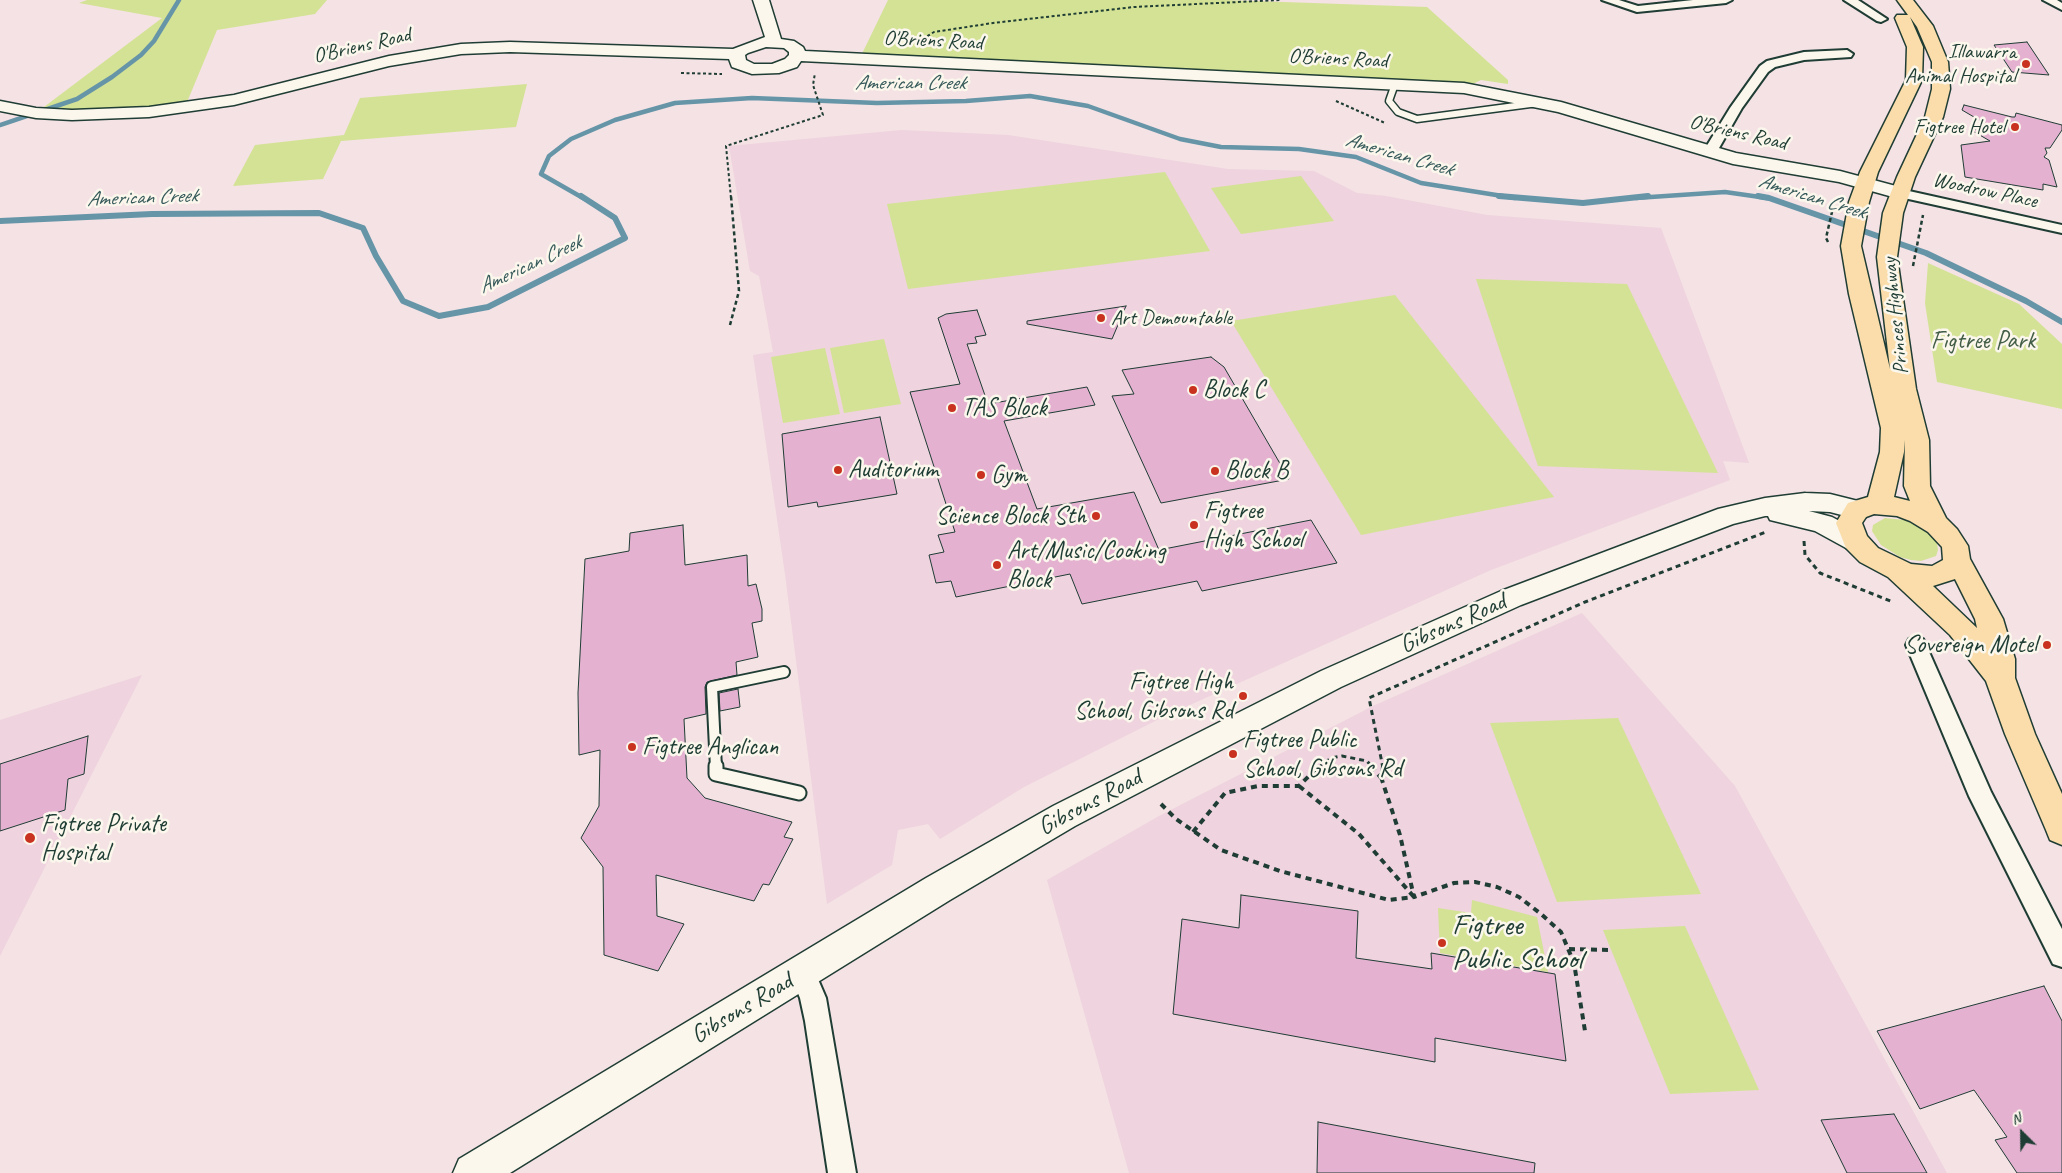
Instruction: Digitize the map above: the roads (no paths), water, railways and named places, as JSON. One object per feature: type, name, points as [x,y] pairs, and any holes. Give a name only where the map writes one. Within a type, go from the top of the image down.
[{"type":"main road","name":"Princes Highway","points":[[1855,541],[1849,523],[1868,507],[1892,452],[1893,428],[1860,294],[1851,246],[1865,184],[1914,80],[1915,47],[1910,30],[1890,0]]},
{"type":"main road","name":"Princes Highway","points":[[1905,0],[1925,26],[1940,62],[1941,89],[1934,117],[1893,212],[1887,258],[1904,389],[1917,440],[1917,486],[1922,500],[1937,525]]},
{"type":"main road","points":[[1868,507],[1899,507],[1919,514],[1937,525],[1948,536],[1955,546],[1957,561],[1967,574],[1990,619],[2000,659],[2000,678]]},
{"type":"main road","points":[[1855,541],[1869,555],[1898,570],[1960,627],[2000,678],[2020,734],[2062,830]]},
{"type":"main road","points":[[1898,570],[1932,576],[1941,574],[1954,567],[1957,561]]},
{"type":"street","points":[[761,0],[774,42]]},
{"type":"street","points":[[1608,0],[1637,9],[1726,0]]},
{"type":"street","points":[[1850,0],[1881,19]]},
{"type":"street","points":[[2049,0],[2062,7]]},
{"type":"street","name":"O'Briens Road","points":[[0,106],[36,113],[72,115],[149,112],[234,100],[389,61],[461,49],[510,47],[737,54],[748,46],[774,42],[793,47],[797,50],[798,56],[1464,88],[1544,102],[1710,152],[1900,193]]},
{"type":"street","points":[[737,54],[738,63],[762,70],[783,66],[798,56]]},
{"type":"street","points":[[1710,152],[1736,108],[1764,69],[1771,64],[1804,56],[1847,54]]},
{"type":"street","name":"Woodrow Place","points":[[1900,193],[2062,228]]},
{"type":"street","name":"Gibsons Road","points":[[473,1173],[938,889],[1064,816],[1331,679],[1511,598],[1626,554],[1757,521],[1805,502],[1868,507]]},
{"type":"street","name":"Gibsons Road","points":[[1757,521],[1772,512],[1799,516],[1823,524],[1855,541]]},
{"type":"street","points":[[1916,645],[1981,796],[2062,955]]},
{"type":"street","points":[[802,972],[813,998],[818,1021],[842,1173]]},
{"type":"lane","points":[[1395,84],[1389,101],[1398,112],[1417,119],[1544,102]]},
{"type":"lane","points":[[784,672],[712,687],[716,774],[799,793]]},
{"type":"waterway","points":[[0,125],[77,99],[112,77],[141,55],[154,41],[179,0]]},
{"type":"waterway","name":"American Creek","points":[[583,198],[541,174],[549,156],[571,139],[615,120],[675,103],[752,98],[877,103],[966,101],[1030,96],[1088,106],[1180,139],[1221,147],[1299,149],[1356,157],[1421,183],[1506,197]]},
{"type":"waterway","name":"American Creek","points":[[1636,198],[1725,192],[1767,198]]},
{"type":"waterway","name":"American Creek","points":[[0,221],[152,214],[319,213],[363,228],[376,256],[403,301],[439,316],[488,307],[625,238],[615,218],[581,196]]},
{"type":"waterway","name":"American Creek","points":[[1499,196],[1506,197]]},
{"type":"waterway","name":"American Creek","points":[[1506,197],[1583,203],[1648,196]]},
{"type":"waterway","name":"American Creek","points":[[1758,196],[1769,198],[1926,253],[2026,301],[2062,322]]},
{"type":"waterway","name":"American Creek","points":[[1506,197],[1515,198]]},
{"type":"place","name":"Illawarra Animal Hospital","points":[[2026,64]]},
{"type":"place","name":"Figtree Hotel","points":[[2015,127]]},
{"type":"place","name":"Art Demountable","points":[[1101,318]]},
{"type":"place","name":"Block C","points":[[1193,390]]},
{"type":"place","name":"TAS Block","points":[[952,408]]},
{"type":"place","name":"Auditorium","points":[[838,470]]},
{"type":"place","name":"Block B","points":[[1215,471]]},
{"type":"place","name":"Gym","points":[[981,475]]},
{"type":"place","name":"Science Block Sth","points":[[1096,516]]},
{"type":"place","name":"Figtree High School","points":[[1194,525]]},
{"type":"place","name":"Art/Music/Cooking Block","points":[[997,565]]},
{"type":"place","name":"Sovereign Motel","points":[[2047,645]]},
{"type":"place","name":"Figtree High School, Gibsons Rd","points":[[1243,696]]},
{"type":"place","name":"Figtree Anglican","points":[[632,747]]},
{"type":"place","name":"Figtree Public School, Gibsons Rd","points":[[1233,754]]},
{"type":"place","name":"Figtree Private Hospital","points":[[30,838]]},
{"type":"place","name":"Figtree Public School","points":[[1442,943]]},
{"type":"park label","name":"Figtree Park","points":[[1983,341]]}]
